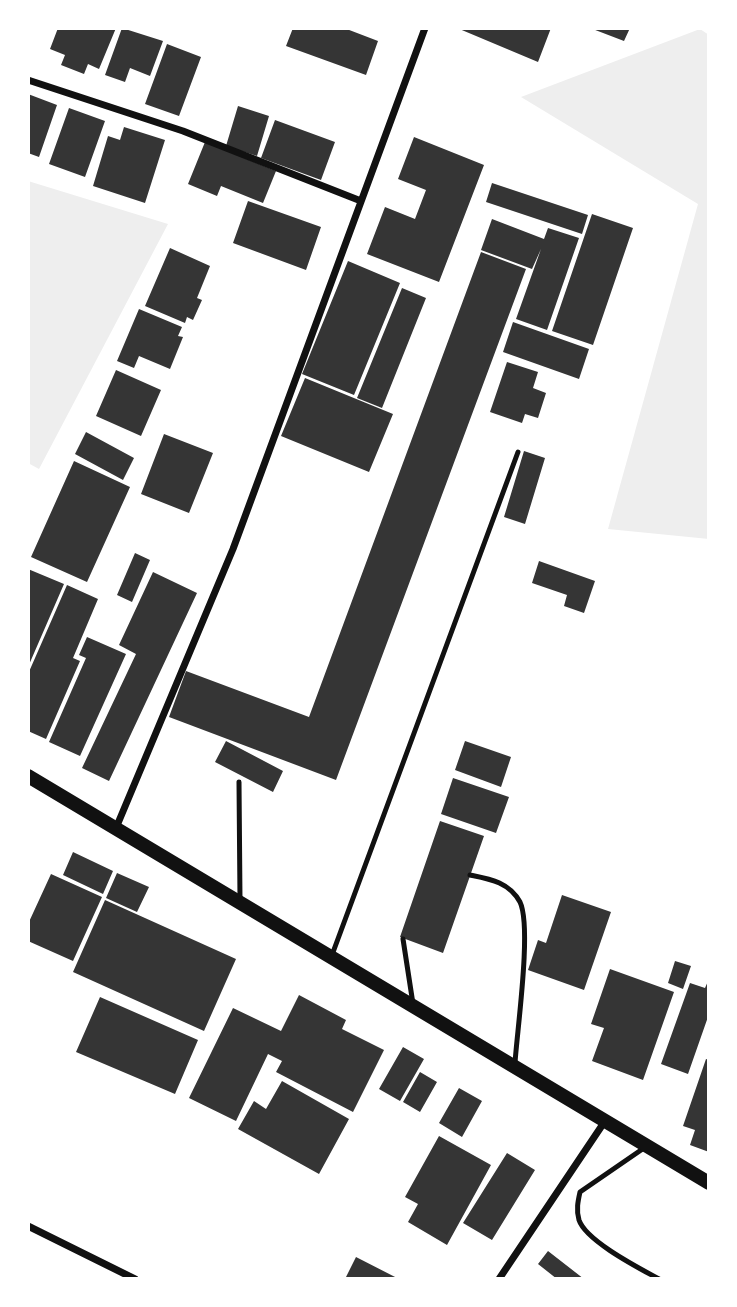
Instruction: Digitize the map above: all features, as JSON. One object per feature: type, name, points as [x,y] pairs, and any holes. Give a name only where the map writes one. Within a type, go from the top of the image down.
[{"type":"main road","points":[[28,776],[709,1183]]},
{"type":"street","points":[[116,829],[233,549],[425,28]]},
{"type":"street","points":[[28,80],[183,131],[361,201]]},
{"type":"street","points":[[499,1279],[605,1121]]},
{"type":"street","points":[[28,1226],[135,1279]]},
{"type":"lane","points":[[331,958],[518,452]]},
{"type":"lane","points":[[239,782],[240,903]]},
{"type":"lane","points":[[470,875],[500,881],[520,903],[524,933],[514,1068]]},
{"type":"lane","points":[[403,939],[414,1007]]},
{"type":"lane","points":[[647,1146],[580,1192],[577,1206],[580,1221],[588,1234],[659,1279]]},
{"type":"shaded area","points":[[700,29],[709,35],[709,539],[608,529],[698,204],[521,97]]},
{"type":"shaded area","points":[[28,181],[168,224],[39,469],[28,463]]},
{"type":"building","points":[[58,28],[116,28],[99,69],[88,64],[84,74],[61,65],[65,55],[50,49]]},
{"type":"building","points":[[122,28],[163,41],[150,76],[130,68],[125,82],[105,75]]},
{"type":"building","points":[[293,28],[344,28],[378,41],[366,75],[286,46]]},
{"type":"building","points":[[457,28],[551,28],[538,62]]},
{"type":"building","points":[[590,28],[630,28],[624,41]]},
{"type":"building","points":[[167,44],[201,57],[179,116],[145,104]]},
{"type":"building","points":[[28,94],[57,105],[39,157],[28,153]]},
{"type":"building","points":[[238,106],[269,116],[257,156],[226,146]]},
{"type":"building","points":[[69,108],[105,121],[85,177],[49,164]]},
{"type":"building","points":[[275,120],[335,142],[321,180],[261,158]]},
{"type":"building","points":[[124,127],[165,140],[145,203],[93,186],[108,136],[120,140]]},
{"type":"building","points":[[414,137],[484,165],[439,282],[367,254],[385,207],[415,219],[426,190],[398,179]]},
{"type":"building","points":[[205,142],[276,171],[263,203],[221,186],[217,196],[188,184]]},
{"type":"building","points":[[492,183],[588,215],[582,234],[486,202]]},
{"type":"building","points":[[248,201],[321,227],[306,270],[233,243]]},
{"type":"building","points":[[592,214],[633,228],[593,345],[552,331]]},
{"type":"building","points":[[492,219],[544,239],[548,228],[579,238],[547,330],[516,319],[541,249],[532,269],[481,250]]},
{"type":"building","points":[[170,248],[210,266],[197,298],[202,300],[193,320],[187,317],[185,323],[145,306]]},
{"type":"building","points":[[481,252],[526,269],[336,780],[169,717],[186,671],[309,717]]},
{"type":"building","points":[[348,261],[400,283],[354,395],[302,374]]},
{"type":"building","points":[[402,288],[426,298],[382,408],[357,398]]},
{"type":"building","points":[[139,309],[182,327],[178,336],[183,337],[170,369],[139,356],[134,368],[117,361]]},
{"type":"building","points":[[513,322],[589,349],[579,379],[503,352]]},
{"type":"building","points":[[507,362],[538,372],[533,388],[546,393],[538,418],[525,414],[522,423],[490,412]]},
{"type":"building","points":[[116,370],[161,390],[141,436],[96,416]]},
{"type":"building","points":[[305,378],[393,414],[369,472],[281,436]]},
{"type":"building","points":[[86,432],[134,458],[123,480],[75,454]]},
{"type":"building","points":[[164,434],[213,453],[189,513],[141,494]]},
{"type":"building","points":[[524,451],[545,458],[525,524],[504,517]]},
{"type":"building","points":[[74,461],[130,487],[87,582],[31,557]]},
{"type":"building","points":[[135,553],[150,560],[132,602],[117,595]]},
{"type":"building","points":[[539,561],[595,581],[584,613],[564,606],[567,595],[532,583]]},
{"type":"building","points":[[28,569],[64,584],[28,667]]},
{"type":"building","points":[[153,572],[197,593],[109,781],[82,768],[136,654],[119,645]]},
{"type":"building","points":[[67,585],[98,599],[73,658],[80,661],[46,739],[28,731],[28,674]]},
{"type":"building","points":[[87,637],[126,654],[80,756],[49,742],[86,658],[79,655]]},
{"type":"building","points":[[226,741],[283,771],[273,792],[215,762]]},
{"type":"building","points":[[465,741],[511,757],[501,787],[455,770]]},
{"type":"building","points":[[453,778],[509,797],[496,833],[441,814]]},
{"type":"building","points":[[440,821],[484,836],[443,953],[400,937]]},
{"type":"building","points":[[73,852],[113,871],[103,894],[63,875]]},
{"type":"building","points":[[117,873],[149,887],[137,912],[106,898]]},
{"type":"building","points":[[51,874],[102,897],[73,961],[28,941],[28,924]]},
{"type":"building","points":[[562,895],[611,912],[584,990],[528,970],[538,940],[546,943]]},
{"type":"building","points":[[105,900],[236,959],[204,1031],[73,972]]},
{"type":"building","points":[[675,961],[691,966],[683,989],[668,983]]},
{"type":"building","points":[[610,969],[674,992],[643,1080],[592,1061],[604,1028],[591,1024]]},
{"type":"building","points":[[709,979],[709,1014],[688,1074],[661,1064],[690,983],[705,988]]},
{"type":"building","points":[[299,995],[346,1020],[342,1029],[384,1050],[353,1112],[276,1072],[282,1061],[268,1054],[236,1121],[189,1098],[233,1008],[281,1031]]},
{"type":"building","points":[[100,997],[198,1040],[175,1094],[76,1052]]},
{"type":"building","points":[[403,1047],[424,1059],[400,1101],[379,1089]]},
{"type":"building","points":[[706,1059],[709,1060],[709,1152],[690,1145],[695,1130],[683,1126]]},
{"type":"building","points":[[420,1072],[437,1082],[420,1112],[403,1102]]},
{"type":"building","points":[[282,1081],[349,1119],[319,1174],[238,1129],[254,1101],[266,1109]]},
{"type":"building","points":[[459,1088],[482,1101],[462,1137],[439,1123]]},
{"type":"building","points":[[439,1136],[491,1165],[447,1245],[408,1222],[418,1204],[405,1197]]},
{"type":"building","points":[[507,1153],[535,1170],[492,1240],[463,1223]]},
{"type":"building","points":[[548,1251],[584,1279],[557,1279],[538,1264]]},
{"type":"building","points":[[356,1257],[399,1279],[345,1279]]}]
